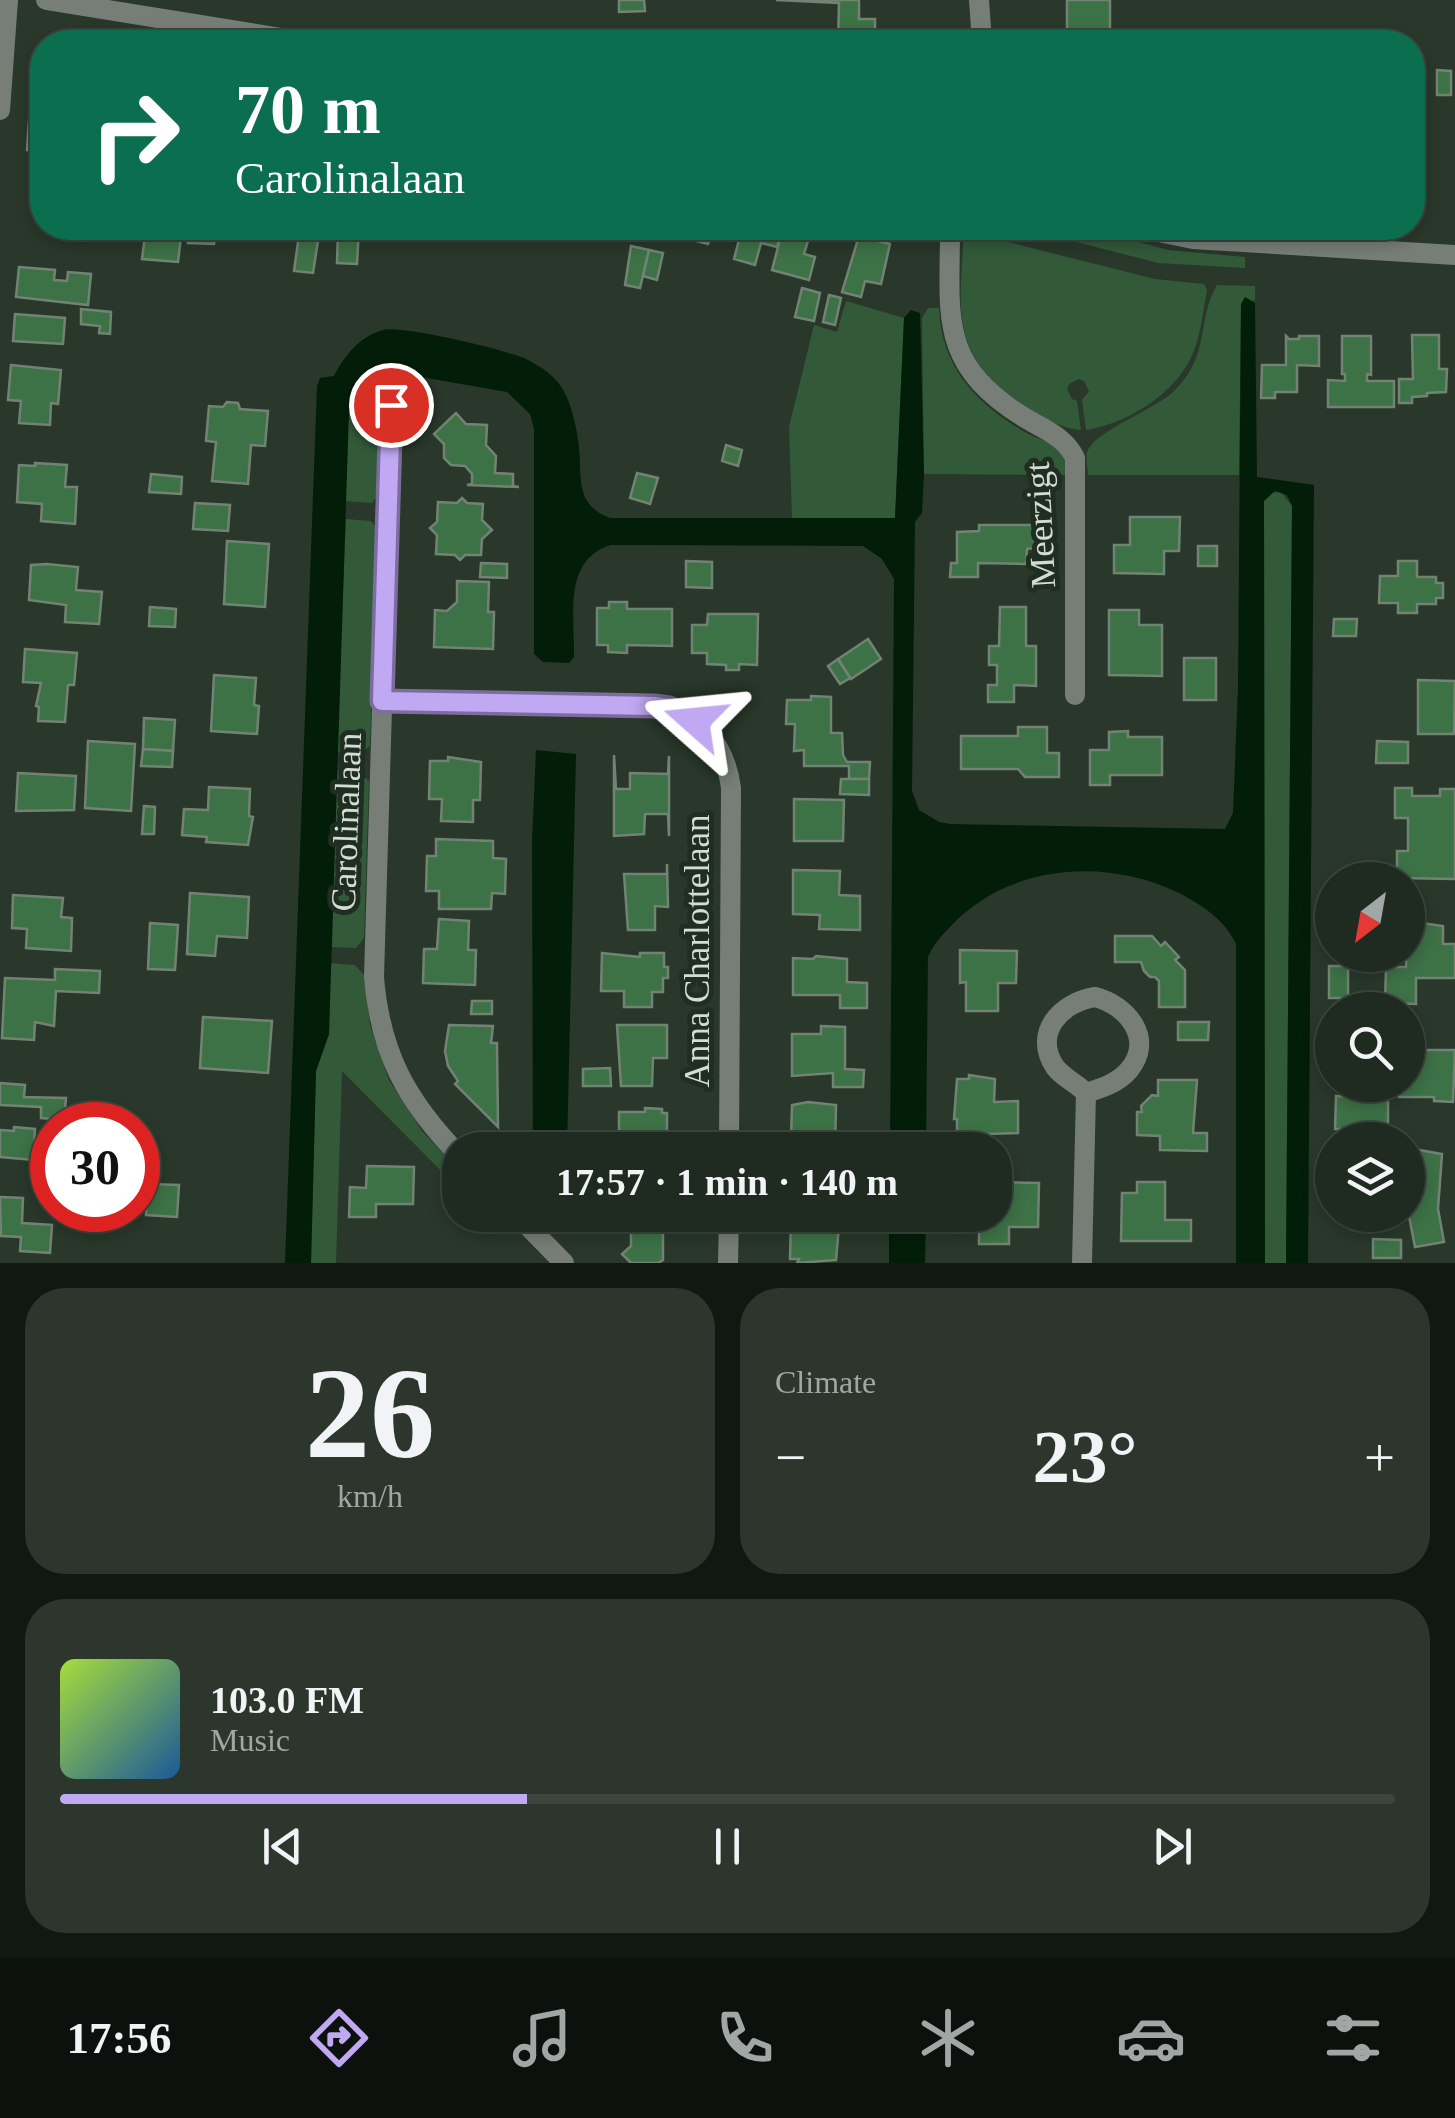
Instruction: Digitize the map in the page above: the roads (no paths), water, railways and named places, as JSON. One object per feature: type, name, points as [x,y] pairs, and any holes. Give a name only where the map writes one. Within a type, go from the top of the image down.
[{"type":"street","points":[[0,110],[8,0]]},
{"type":"street","points":[[46,0],[232,30]]},
{"type":"street","points":[[979,0],[981,30]]},
{"type":"street","name":"Meerzigt","points":[[950,240],[952,339],[965,366],[1004,405],[1068,444],[1075,458],[1075,695]]},
{"type":"street","points":[[1209,240],[1455,255]]},
{"type":"street","name":"Carolinalaan","points":[[391,405],[376,1006],[381,1032],[400,1079],[423,1116],[442,1137]]},
{"type":"street","name":"Anna Charlottelaan","points":[[382,701],[654,706],[669,708],[695,721],[716,742],[724,756],[731,788],[729,1132]]},
{"type":"street","points":[[1096,998],[1113,1002],[1133,1020],[1138,1051],[1127,1073],[1112,1084],[1086,1093],[1056,1070],[1048,1040],[1056,1016],[1066,1006],[1096,998]]},
{"type":"street","points":[[1082,1263],[1086,1093]]},
{"type":"street","points":[[534,1232],[564,1263]]},
{"type":"street","points":[[728,1263],[729,1232]]}]
